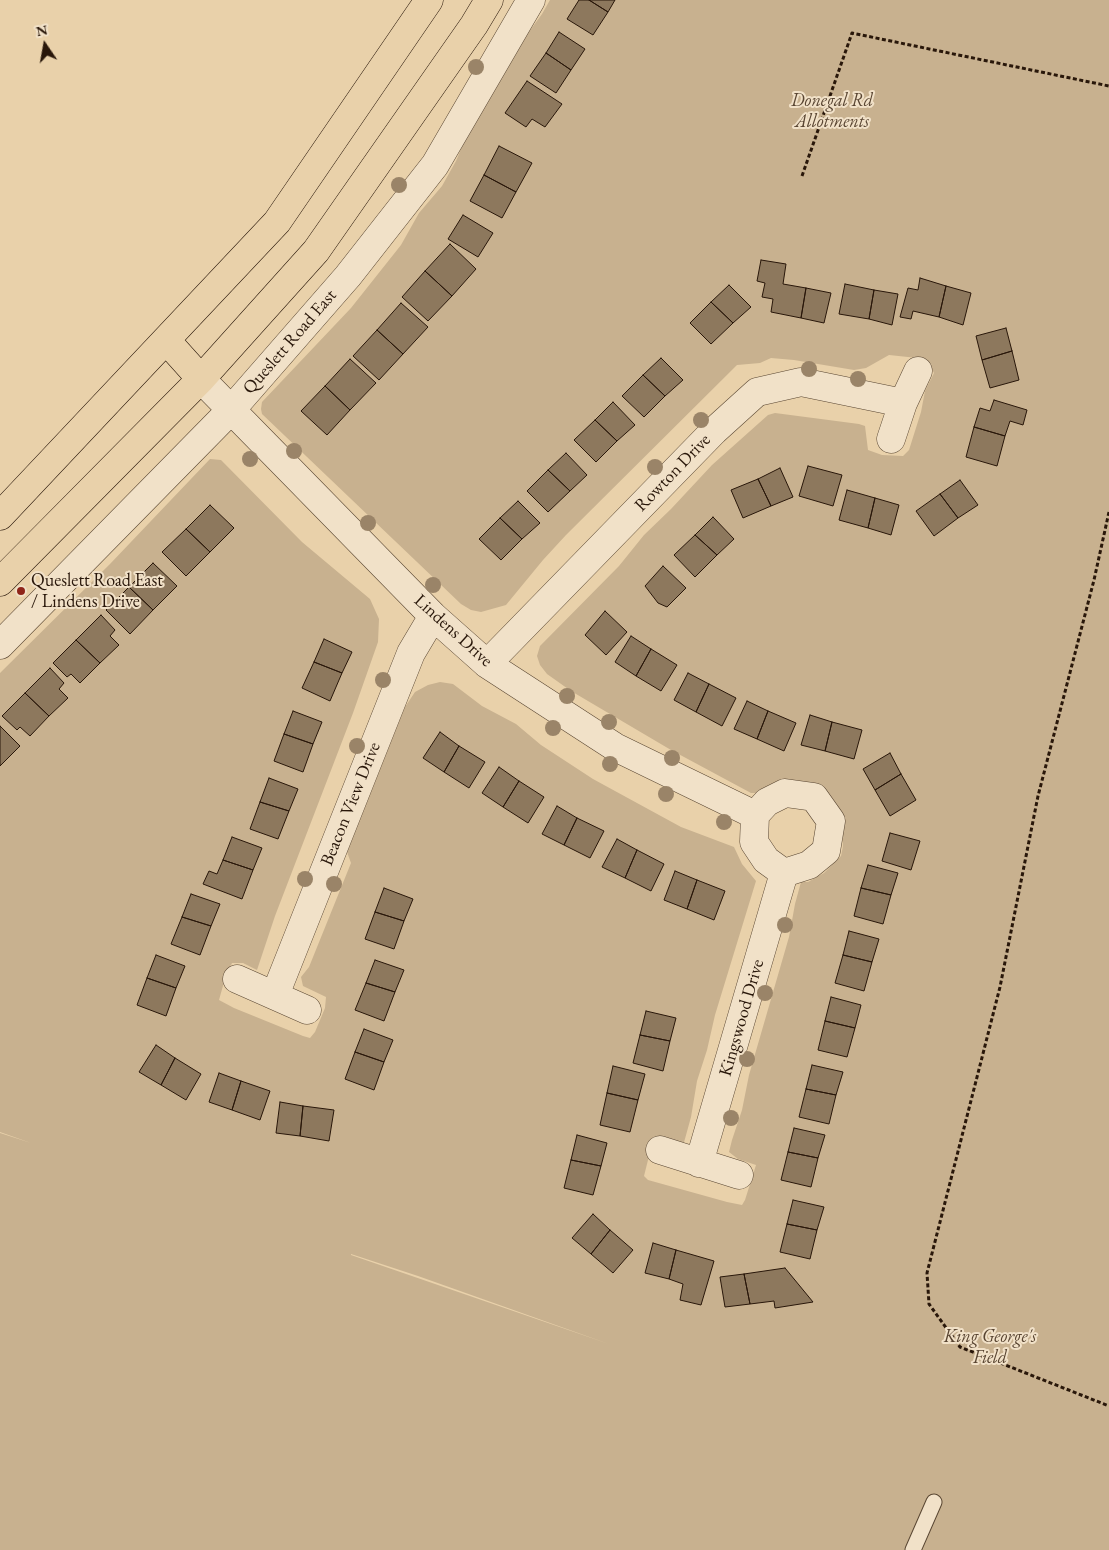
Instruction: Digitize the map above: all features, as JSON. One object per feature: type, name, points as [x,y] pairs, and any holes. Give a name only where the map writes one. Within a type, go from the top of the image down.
[{"type":"highway","points":[[0,516],[278,222],[429,0]]},
{"type":"highway","points":[[0,582],[201,379],[316,251],[474,25],[489,0]]},
{"type":"highway","points":[[166,340],[201,379]]},
{"type":"street","name":"Queslett Road East","points":[[0,645],[231,410],[348,276],[434,165],[531,0]]},
{"type":"street","points":[[890,439],[903,403],[918,371]]},
{"type":"street","name":"Lindens Drive","points":[[201,379],[433,616],[487,664],[615,747],[755,815]]},
{"type":"street","name":"Rowton Drive","points":[[487,664],[714,431],[757,392],[801,382],[903,403]]},
{"type":"street","name":"Beacon View Drive","points":[[275,995],[412,652],[433,616]]},
{"type":"street","points":[[785,793],[814,796],[831,820],[826,851],[809,865],[784,872],[766,860],[754,842],[755,815],[767,802],[785,793]]},
{"type":"street","name":"Kingswood Drive","points":[[699,1163],[784,872]]},
{"type":"street","points":[[237,979],[307,1010]]},
{"type":"street","points":[[660,1150],[740,1175]]},
{"type":"lane","points":[[913,1550],[934,1502]]},
{"type":"path","points":[[802,176],[852,33],[1109,86]]},
{"type":"path","points":[[1109,512],[1094,580],[1038,796],[1000,987],[927,1272],[929,1304],[960,1347],[1109,1406]]},
{"type":"green space","points":[[550,0],[1109,0],[1109,1550],[0,1550],[0,1133],[31,1143],[0,1132],[0,673],[110,564],[210,459],[221,460],[302,542],[370,599],[379,619],[378,642],[353,713],[275,916],[257,970],[243,963],[232,963],[226,975],[219,1000],[303,1036],[310,1038],[315,1032],[325,1008],[326,997],[303,986],[301,977],[309,967],[351,863],[347,852],[405,707],[415,692],[428,685],[440,682],[453,684],[482,706],[516,724],[541,745],[593,779],[681,827],[734,847],[742,864],[756,881],[715,1015],[697,1081],[691,1117],[683,1146],[652,1144],[644,1176],[648,1180],[727,1202],[742,1205],[745,1200],[756,1165],[738,1159],[729,1152],[789,937],[801,882],[808,882],[824,873],[841,856],[843,846],[840,811],[751,793],[671,750],[571,691],[547,674],[540,665],[537,656],[540,646],[619,566],[644,535],[712,465],[768,415],[775,413],[859,424],[865,426],[868,450],[882,455],[903,456],[909,450],[921,412],[925,391],[934,373],[927,359],[889,355],[866,368],[854,370],[771,358],[760,363],[737,365],[566,535],[506,605],[481,612],[471,610],[461,604],[262,414],[261,409],[262,402],[351,308],[401,245],[419,213],[442,186],[456,161],[471,125],[523,40]],"holes":[[[351,1254],[418,1276],[609,1344]]]},
{"type":"building","points":[[579,0],[589,0],[608,12],[593,35],[567,19]]},
{"type":"building","points":[[589,0],[615,0],[608,12]]},
{"type":"building","points":[[559,32],[585,49],[571,70],[546,53]]},
{"type":"building","points":[[546,53],[571,70],[556,93],[530,76]]},
{"type":"building","points":[[527,81],[562,104],[545,127],[532,119],[526,127],[505,113]]},
{"type":"building","points":[[499,146],[532,163],[516,192],[484,175]]},
{"type":"building","points":[[484,175],[516,192],[502,218],[470,201]]},
{"type":"building","points":[[463,215],[493,233],[478,257],[448,239]]},
{"type":"building","points":[[450,244],[476,269],[452,296],[425,271]]},
{"type":"building","points":[[761,260],[786,264],[783,284],[806,288],[801,318],[771,312],[773,299],[762,297],[765,283],[757,281]]},
{"type":"building","points":[[425,271],[452,296],[428,321],[402,297]]},
{"type":"building","points":[[920,278],[946,286],[939,317],[913,311],[911,319],[900,317],[908,288],[918,290]]},
{"type":"building","points":[[845,284],[874,290],[869,319],[839,314]]},
{"type":"building","points":[[729,285],[751,307],[733,323],[711,302]]},
{"type":"building","points":[[946,286],[971,293],[963,325],[939,317]]},
{"type":"building","points":[[806,288],[831,293],[824,323],[801,318]]},
{"type":"building","points":[[874,290],[898,294],[892,325],[869,319]]},
{"type":"building","points":[[711,302],[733,323],[711,344],[690,323]]},
{"type":"building","points":[[401,303],[428,327],[403,354],[377,330]]},
{"type":"building","points":[[1006,328],[1012,351],[982,360],[976,336]]},
{"type":"building","points":[[377,330],[403,354],[379,380],[353,356]]},
{"type":"building","points":[[1012,351],[1019,380],[990,388],[982,360]]},
{"type":"building","points":[[661,358],[683,380],[665,396],[643,375]]},
{"type":"building","points":[[350,359],[376,383],[350,410],[325,386]]},
{"type":"building","points":[[643,375],[665,396],[644,417],[622,396]]},
{"type":"building","points":[[325,386],[350,410],[327,435],[301,411]]},
{"type":"building","points":[[994,400],[1027,410],[1023,425],[1010,421],[1005,436],[974,427],[980,408],[990,411]]},
{"type":"building","points":[[613,402],[635,425],[617,441],[595,420]]},
{"type":"building","points":[[595,420],[617,441],[596,462],[574,440]]},
{"type":"building","points":[[974,427],[1005,436],[997,466],[966,457]]},
{"type":"building","points":[[566,453],[587,475],[570,491],[548,470]]},
{"type":"building","points":[[808,466],[842,475],[833,506],[799,496]]},
{"type":"building","points":[[780,468],[793,497],[771,506],[758,479]]},
{"type":"building","points":[[548,470],[570,491],[548,512],[527,491]]},
{"type":"building","points":[[758,479],[771,506],[743,518],[731,490]]},
{"type":"building","points":[[960,480],[978,505],[958,518],[940,494]]},
{"type":"building","points":[[847,490],[875,498],[868,528],[839,520]]},
{"type":"building","points":[[940,494],[958,518],[934,536],[916,511]]},
{"type":"building","points":[[875,498],[899,505],[891,535],[868,528]]},
{"type":"building","points":[[518,501],[540,523],[522,539],[500,518]]},
{"type":"building","points":[[210,505],[234,528],[210,552],[186,529]]},
{"type":"building","points":[[713,517],[734,539],[717,555],[695,535]]},
{"type":"building","points":[[500,518],[522,539],[501,560],[479,539]]},
{"type":"building","points":[[186,529],[210,552],[186,576],[162,552]]},
{"type":"building","points":[[695,535],[717,555],[695,577],[674,555]]},
{"type":"building","points":[[153,563],[177,586],[153,610],[129,587]]},
{"type":"building","points":[[663,566],[686,588],[667,607],[658,603],[645,586]]},
{"type":"building","points":[[129,587],[153,610],[130,634],[106,610]]},
{"type":"building","points":[[605,611],[627,632],[606,655],[585,635]]},
{"type":"building","points":[[101,615],[115,630],[110,636],[119,645],[100,663],[76,640]]},
{"type":"building","points":[[631,636],[651,649],[636,676],[615,662]]},
{"type":"building","points":[[324,639],[352,652],[342,673],[314,662]]},
{"type":"building","points":[[76,640],[100,663],[80,683],[71,674],[67,677],[53,663]]},
{"type":"building","points":[[651,649],[677,665],[661,691],[636,676]]},
{"type":"building","points":[[314,662],[342,673],[330,701],[302,688]]},
{"type":"building","points":[[50,668],[64,683],[59,689],[68,698],[49,716],[25,693]]},
{"type":"building","points":[[688,673],[709,684],[696,712],[674,700]]},
{"type":"building","points":[[709,684],[736,698],[722,726],[696,712]]},
{"type":"building","points":[[25,693],[49,716],[30,736],[20,727],[17,730],[2,716]]},
{"type":"building","points":[[747,701],[768,711],[757,739],[734,729]]},
{"type":"building","points":[[293,711],[322,722],[313,744],[284,734]]},
{"type":"building","points":[[768,711],[796,723],[784,751],[757,739]]},
{"type":"building","points":[[810,715],[832,722],[825,751],[801,745]]},
{"type":"building","points":[[832,722],[862,730],[854,759],[825,751]]},
{"type":"building","points":[[0,726],[20,746],[0,766]]},
{"type":"building","points":[[440,732],[459,746],[444,772],[423,758]]},
{"type":"building","points":[[284,734],[313,744],[303,772],[274,761]]},
{"type":"building","points":[[459,746],[485,762],[469,788],[444,772]]},
{"type":"building","points":[[890,753],[901,774],[875,790],[863,769]]},
{"type":"building","points":[[499,767],[519,781],[503,807],[482,793]]},
{"type":"building","points":[[901,774],[916,800],[890,816],[875,790]]},
{"type":"building","points":[[269,778],[298,789],[289,811],[260,802]]},
{"type":"building","points":[[519,781],[544,797],[528,823],[503,807]]},
{"type":"building","points":[[260,802],[289,811],[278,839],[250,829]]},
{"type":"building","points":[[557,806],[577,818],[564,845],[542,834]]},
{"type":"building","points":[[577,818],[604,831],[590,858],[564,845]]},
{"type":"building","points":[[890,833],[920,841],[911,870],[882,861]]},
{"type":"building","points":[[232,837],[262,848],[253,870],[223,860]]},
{"type":"building","points":[[617,839],[637,850],[625,878],[602,867]]},
{"type":"building","points":[[637,850],[664,864],[651,891],[625,878]]},
{"type":"building","points":[[223,860],[253,870],[242,899],[203,884],[209,871],[217,874]]},
{"type":"building","points":[[868,865],[898,873],[891,895],[861,888]]},
{"type":"building","points":[[675,871],[697,880],[687,909],[664,900]]},
{"type":"building","points":[[697,880],[725,891],[714,920],[687,909]]},
{"type":"building","points":[[384,888],[413,899],[404,921],[375,912]]},
{"type":"building","points":[[861,888],[891,895],[883,924],[854,916]]},
{"type":"building","points":[[191,894],[220,904],[211,926],[182,917]]},
{"type":"building","points":[[375,912],[404,921],[394,949],[365,939]]},
{"type":"building","points":[[182,917],[211,926],[200,955],[171,944]]},
{"type":"building","points":[[849,931],[879,939],[872,962],[843,955]]},
{"type":"building","points":[[156,955],[185,966],[176,988],[147,978]]},
{"type":"building","points":[[843,955],[872,962],[864,991],[835,983]]},
{"type":"building","points":[[375,960],[404,970],[395,992],[366,983]]},
{"type":"building","points":[[147,978],[176,988],[166,1016],[137,1005]]},
{"type":"building","points":[[366,983],[395,992],[384,1021],[355,1010]]},
{"type":"building","points":[[831,997],[861,1005],[855,1028],[825,1021]]},
{"type":"building","points":[[646,1011],[676,1018],[670,1041],[640,1035]]},
{"type":"building","points":[[825,1021],[855,1028],[847,1057],[818,1050]]},
{"type":"building","points":[[364,1029],[393,1040],[384,1062],[355,1052]]},
{"type":"building","points":[[640,1035],[670,1041],[663,1071],[633,1063]]},
{"type":"building","points":[[156,1045],[175,1058],[161,1085],[139,1072]]},
{"type":"building","points":[[355,1052],[384,1062],[374,1090],[345,1079]]},
{"type":"building","points":[[175,1058],[201,1074],[186,1100],[161,1085]]},
{"type":"building","points":[[812,1065],[843,1072],[836,1095],[806,1089]]},
{"type":"building","points":[[613,1066],[645,1074],[638,1100],[607,1093]]},
{"type":"building","points":[[219,1073],[241,1081],[232,1110],[209,1102]]},
{"type":"building","points":[[241,1081],[270,1091],[260,1120],[232,1110]]},
{"type":"building","points":[[806,1089],[836,1095],[829,1124],[799,1117]]},
{"type":"building","points":[[607,1093],[638,1100],[630,1132],[600,1125]]},
{"type":"building","points":[[280,1102],[303,1106],[300,1136],[276,1133]]},
{"type":"building","points":[[303,1106],[334,1110],[329,1141],[300,1136]]},
{"type":"building","points":[[794,1128],[825,1135],[818,1158],[788,1152]]},
{"type":"building","points":[[577,1135],[607,1143],[601,1166],[571,1160]]},
{"type":"building","points":[[788,1152],[818,1158],[811,1187],[781,1180]]},
{"type":"building","points":[[571,1160],[601,1166],[593,1195],[564,1188]]},
{"type":"building","points":[[793,1200],[824,1207],[817,1230],[787,1224]]},
{"type":"building","points":[[593,1214],[610,1230],[591,1254],[572,1238]]},
{"type":"building","points":[[787,1224],[817,1230],[810,1259],[780,1252]]},
{"type":"building","points":[[610,1230],[633,1250],[613,1273],[591,1254]]},
{"type":"building","points":[[653,1243],[676,1250],[669,1279],[645,1273]]},
{"type":"building","points":[[676,1250],[714,1261],[701,1305],[680,1300],[683,1284],[669,1279]]},
{"type":"building","points":[[785,1268],[813,1302],[775,1308],[774,1301],[750,1304],[744,1274]]},
{"type":"building","points":[[744,1274],[750,1304],[725,1307],[720,1277]]},
{"type":"place","name":"Queslett Road East / Lindens Drive","points":[[21,591]]},
{"type":"park label","name":"Donegal Rd Allotments","points":[[832,111]]},
{"type":"park label","name":"King George's Field","points":[[990,1347]]}]
